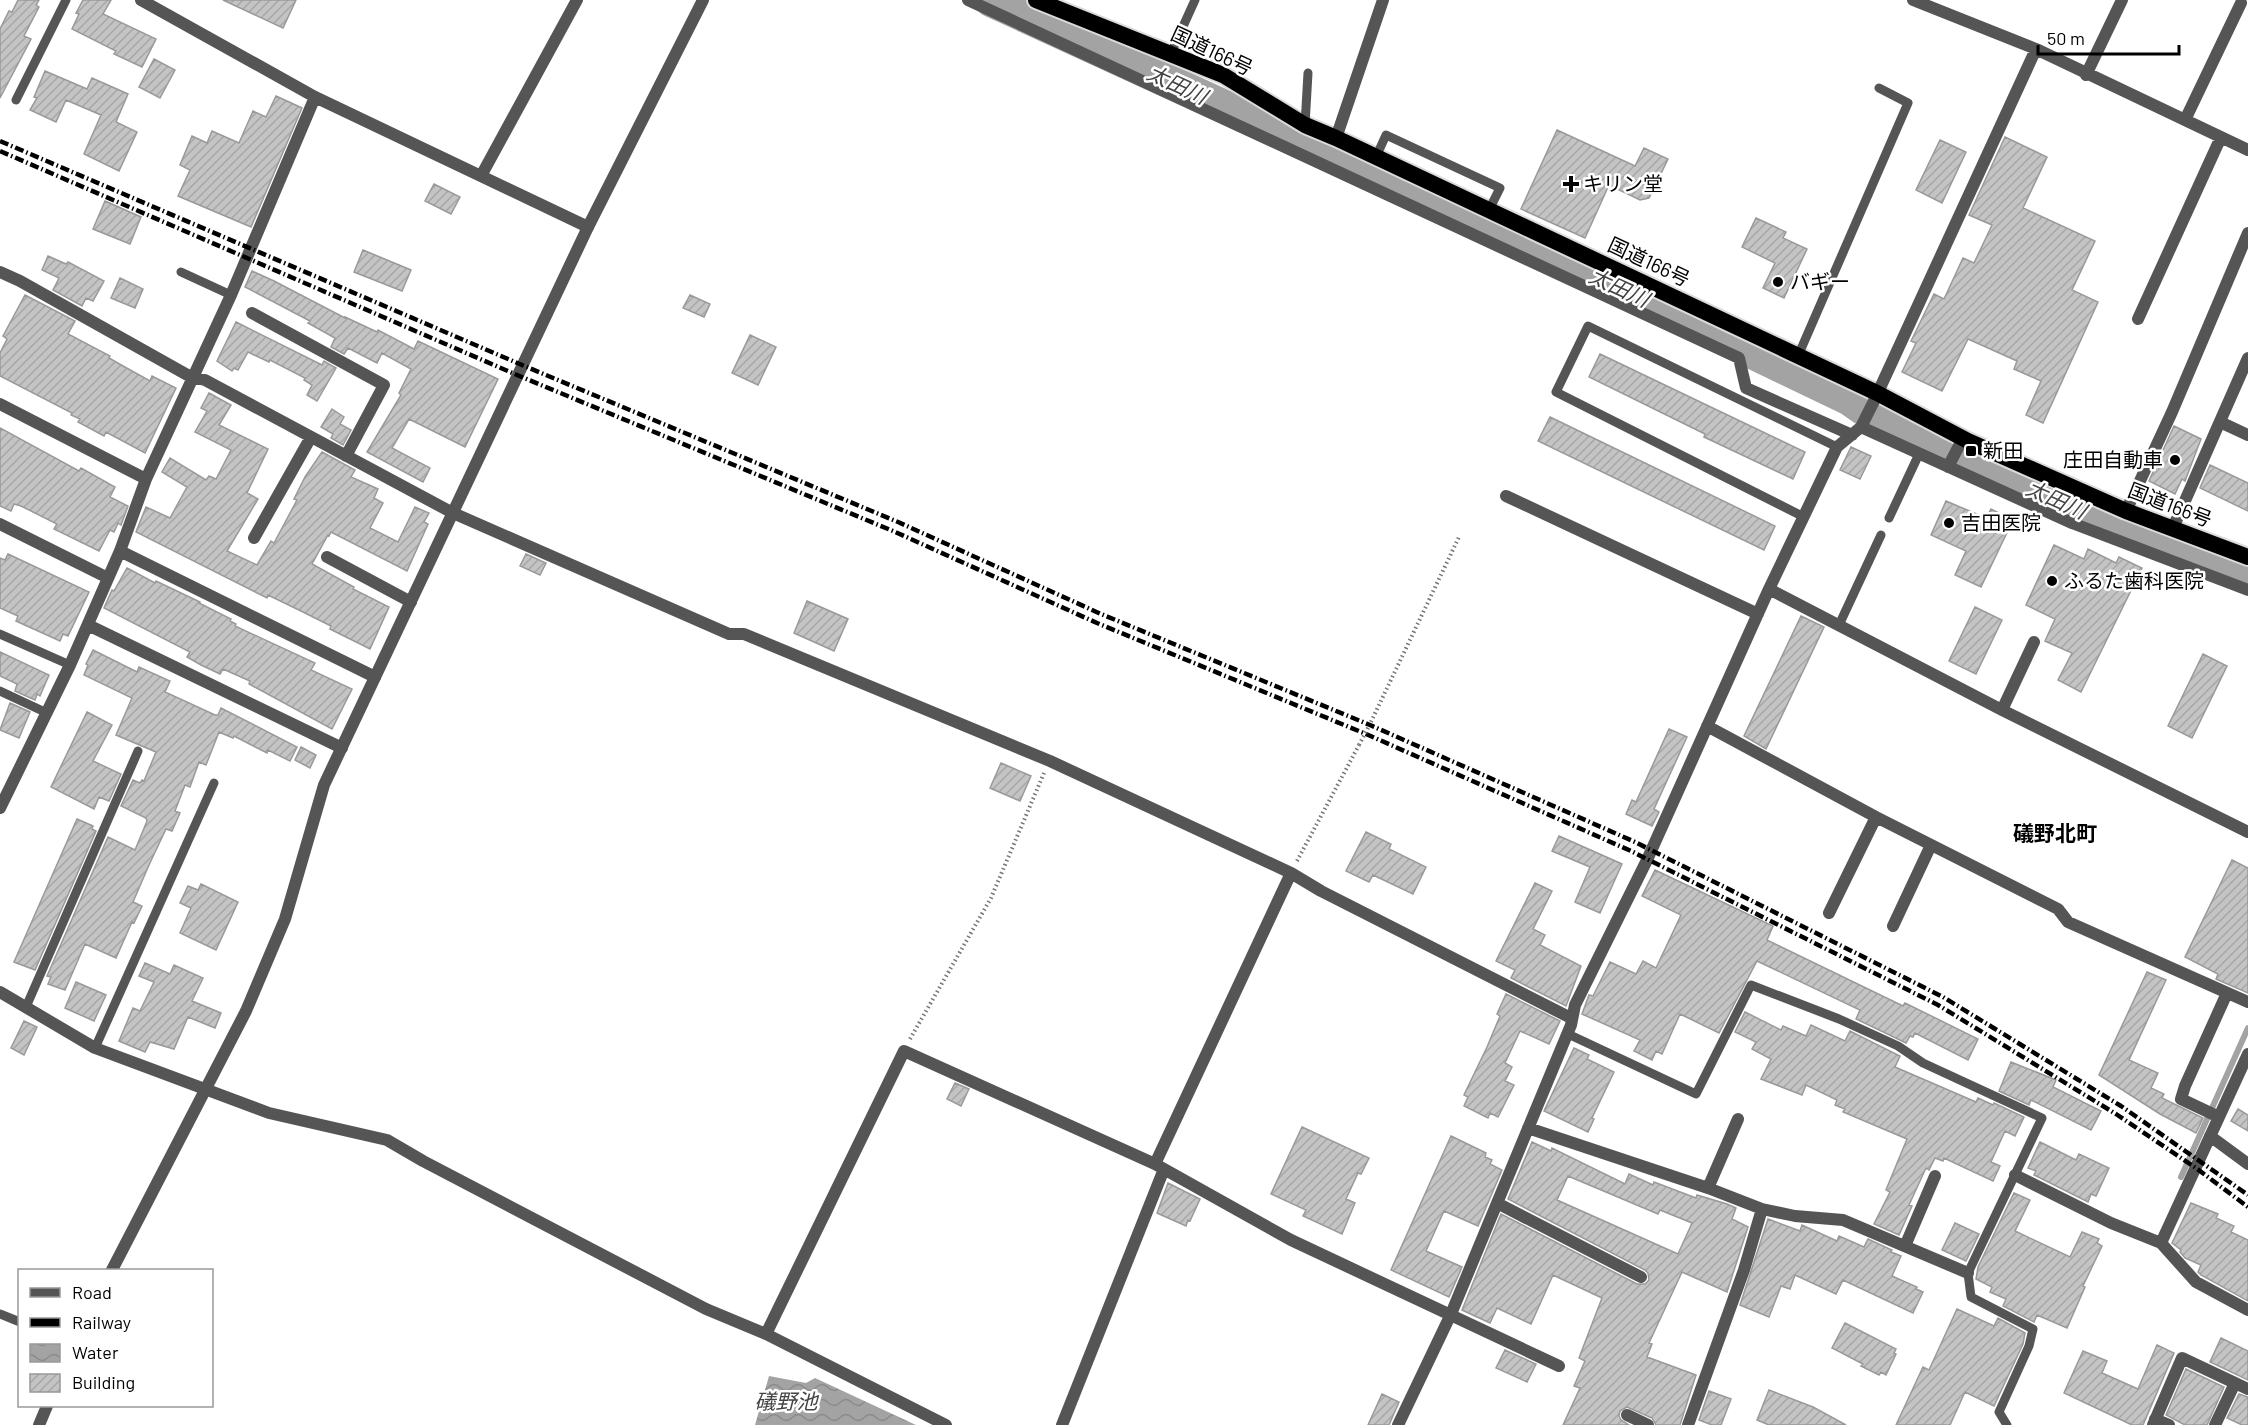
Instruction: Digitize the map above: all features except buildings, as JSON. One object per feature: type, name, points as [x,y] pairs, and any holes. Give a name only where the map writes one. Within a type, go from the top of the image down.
[{"type":"highway","name":"国道166号","points":[[1044,2],[1223,75],[1305,125],[1798,356],[1961,443],[2083,498],[2126,511],[2248,556]]},
{"type":"street","points":[[141,0],[315,97],[588,227]]},
{"type":"street","points":[[481,176],[577,0]]},
{"type":"street","points":[[113,1269],[246,1011],[285,919],[324,785],[588,227],[703,0]]},
{"type":"street","points":[[968,0],[1739,358],[1746,388],[1859,428],[2073,520],[2248,590]]},
{"type":"street","points":[[1336,138],[1383,0]]},
{"type":"street","points":[[1913,0],[2036,49],[2086,75],[2248,150]]},
{"type":"street","points":[[2086,75],[2122,0]]},
{"type":"street","points":[[2185,120],[2241,3]]},
{"type":"street","points":[[1398,1425],[1451,1314],[1568,1034],[1575,1005],[1651,851],[1769,590],[1837,447],[1859,428],[1876,397],[2036,49]]},
{"type":"street","points":[[0,807],[5,785],[47,712],[88,625],[120,550],[146,479],[231,295],[315,97]]},
{"type":"street","points":[[2138,320],[2221,137]]},
{"type":"street","points":[[2126,511],[2172,412],[2248,233]]},
{"type":"street","points":[[0,272],[192,377],[206,380],[453,513],[729,634],[744,634],[1050,761],[1291,873],[1321,891],[1571,1018]]},
{"type":"street","points":[[252,313],[384,385],[346,456]]},
{"type":"street","points":[[2173,528],[2248,358]]},
{"type":"street","points":[[0,404],[146,479]]},
{"type":"street","points":[[2220,422],[2248,435]]},
{"type":"street","points":[[254,538],[311,437]]},
{"type":"street","points":[[1949,465],[1961,443]]},
{"type":"street","points":[[1506,496],[1758,614]]},
{"type":"street","points":[[2073,520],[2083,498]]},
{"type":"street","points":[[0,524],[108,578]]},
{"type":"street","points":[[120,550],[375,677]]},
{"type":"street","points":[[327,557],[411,602]]},
{"type":"street","points":[[1769,590],[2002,710],[2248,832]]},
{"type":"street","points":[[88,625],[342,748]]},
{"type":"street","points":[[2002,710],[2034,642]]},
{"type":"street","points":[[1707,726],[1876,817],[2058,909],[2068,922],[2248,1002]]},
{"type":"street","points":[[1829,913],[1876,817]]},
{"type":"street","points":[[1893,926],[1931,845]]},
{"type":"street","points":[[1062,1425],[1159,1166],[1291,873]]},
{"type":"street","points":[[0,992],[94,1048],[205,1091],[269,1113],[387,1140],[434,1167],[696,1304],[766,1334],[946,1425]]},
{"type":"street","points":[[2213,1114],[2181,1099],[2227,993]]},
{"type":"street","points":[[766,1334],[904,1050],[1159,1166],[1291,1240],[1559,1366]]},
{"type":"street","points":[[2161,1243],[2210,1136],[2213,1114],[2248,1054]]},
{"type":"street","points":[[1708,1188],[1738,1119]]},
{"type":"street","points":[[1528,1128],[1708,1188],[1762,1209],[1795,1216],[1843,1220],[1968,1273]]},
{"type":"street","points":[[2210,1136],[2248,1164]]},
{"type":"street","points":[[2015,1175],[2111,1223],[2161,1243],[2196,1282],[2248,1310]]},
{"type":"street","points":[[1905,1246],[1935,1176]]},
{"type":"street","points":[[1497,1203],[1641,1277]]},
{"type":"street","points":[[1688,1425],[1744,1270],[1762,1209]]},
{"type":"street","points":[[2169,1425],[2154,1422],[2182,1358],[2248,1389]]},
{"type":"street","points":[[2215,1425],[2235,1383]]},
{"type":"street","points":[[39,1425],[48,1407]]},
{"type":"street","points":[[1627,1415],[1648,1425]]},
{"type":"lane","points":[[16,100],[66,0]]},
{"type":"lane","points":[[1171,53],[1195,0]]},
{"type":"lane","points":[[1305,125],[1308,73]]},
{"type":"lane","points":[[1798,356],[1908,103],[1878,88]]},
{"type":"lane","points":[[1376,157],[1386,135],[1500,188],[1489,210]]},
{"type":"lane","points":[[181,272],[231,295]]},
{"type":"lane","points":[[1804,517],[1556,392],[1588,326],[1837,447]]},
{"type":"lane","points":[[1889,518],[1919,454]]},
{"type":"lane","points":[[1839,625],[1881,535]]},
{"type":"lane","points":[[0,634],[70,665]]},
{"type":"lane","points":[[0,691],[47,712]]},
{"type":"lane","points":[[26,1007],[138,751]]},
{"type":"lane","points":[[94,1048],[214,783]]},
{"type":"lane","points":[[1568,1034],[1696,1094],[1751,985],[1839,1019],[1898,1046],[1923,1063],[2042,1118],[1968,1273],[1971,1297],[2033,1329],[2029,1346],[1999,1412],[2007,1425]]},
{"type":"lane","points":[[0,1314],[18,1321]]},
{"type":"path","points":[[1291,873],[1369,726],[1459,537]]},
{"type":"path","points":[[904,1050],[991,898],[1050,761]]},
{"type":"water","name":"礒野池","points":[[769,1376],[806,1383],[815,1378],[916,1425],[755,1425]]},
{"type":"waterway","name":"太田川","points":[[991,0],[1613,285],[1850,399],[1893,429],[2095,517],[2248,571]]},
{"type":"waterway","points":[[2181,1177],[2248,1028]]},
{"type":"railway","points":[[0,141],[522,365],[898,522],[1101,614],[1370,725],[1635,842],[1943,997],[2121,1106],[2248,1195]]},
{"type":"railway","points":[[0,151],[517,375],[893,531],[1097,623],[1366,734],[1631,851],[1938,1005],[2116,1114],[2196,1168],[2248,1207]]},
{"type":"place","name":"キリン堂","points":[[1571,184]]},
{"type":"place","name":"バギー","points":[[1778,282]]},
{"type":"place","name":"新田","points":[[1971,451]]},
{"type":"place","name":"庄田自動車","points":[[2175,460]]},
{"type":"place","name":"吉田医院","points":[[1949,523]]},
{"type":"place","name":"ふるた歯科医院","points":[[2052,581]]},
{"type":"district","name":"礒野北町","points":[[2055,834]]}]
